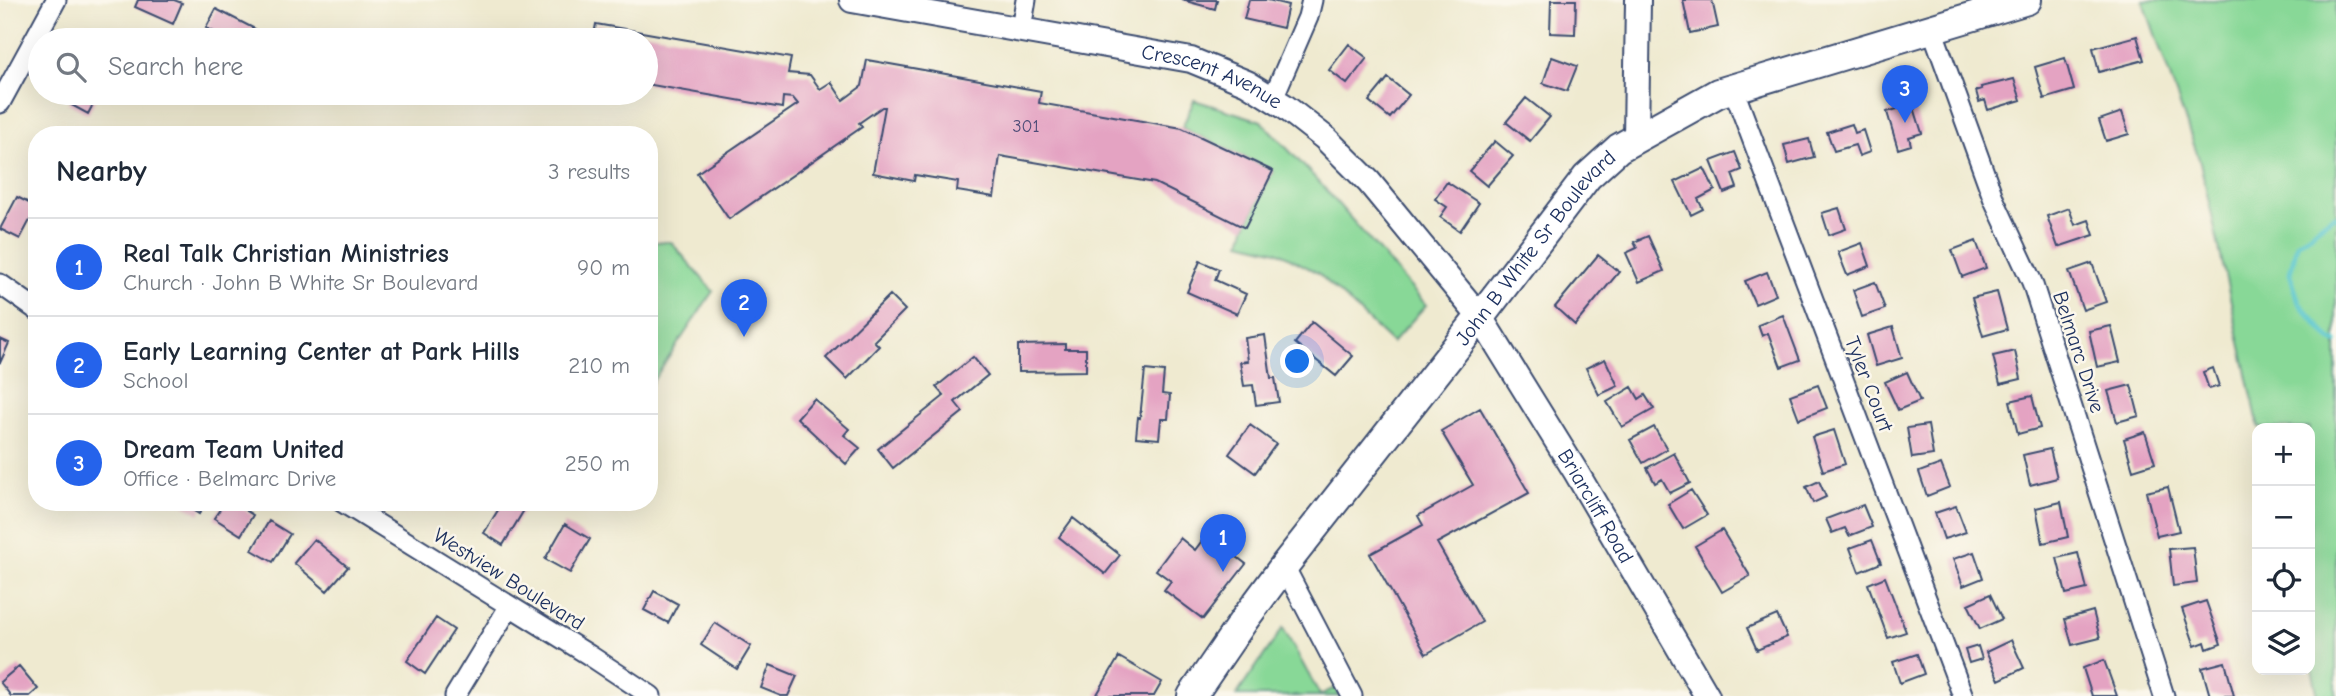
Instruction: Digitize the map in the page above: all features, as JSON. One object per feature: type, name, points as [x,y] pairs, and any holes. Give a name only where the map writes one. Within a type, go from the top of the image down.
[{"type":"main road","name":"John B White Sr Boulevard","points":[[1192,696],[1284,566],[1587,177],[1619,148],[1718,93],[1932,29],[1967,9],[2027,0]]},
{"type":"street","points":[[41,28],[56,0]]},
{"type":"street","name":"Crescent Avenue","points":[[852,0],[1192,61],[1220,70],[1273,97],[1356,166],[1480,317]]},
{"type":"street","points":[[1021,29],[1026,0]]},
{"type":"street","points":[[1273,97],[1312,0]]},
{"type":"street","points":[[1636,137],[1637,0]]},
{"type":"street","name":"Belmarc Drive","points":[[1932,29],[1994,200],[2032,282],[2164,696]]},
{"type":"street","points":[[0,103],[28,52]]},
{"type":"street","name":"Tyler Court","points":[[1733,88],[1963,696]]},
{"type":"street","points":[[0,284],[28,304]]},
{"type":"street","name":"Briarcliff Road","points":[[1480,317],[1582,483],[1707,696]]},
{"type":"street","name":"Westview Boulevard","points":[[356,511],[651,696]]},
{"type":"street","points":[[1284,566],[1352,696]]},
{"type":"street","points":[[455,696],[509,607]]},
{"type":"green space","points":[[2143,0],[2336,0],[2336,696],[2318,696],[2313,675],[2315,423],[2258,423],[2200,162]]},
{"type":"green space","points":[[1194,100],[1261,121],[1319,182],[1426,305],[1392,343],[1318,273],[1277,251],[1241,242],[1245,228],[1273,171],[1182,128]]},
{"type":"green space","points":[[658,242],[671,242],[713,291],[658,374]]},
{"type":"green space","points":[[1283,628],[1320,695],[1335,688],[1340,696],[1236,696]]},
{"type":"building","points":[[138,0],[174,0],[182,3],[173,24],[135,7]]},
{"type":"building","points":[[1182,0],[1217,0],[1215,9]]},
{"type":"building","points":[[1249,0],[1268,0],[1288,5],[1283,28],[1244,19]]},
{"type":"building","points":[[1551,0],[1576,0],[1575,34],[1550,33]]},
{"type":"building","points":[[1683,0],[1712,0],[1718,27],[1690,33]]},
{"type":"building","points":[[216,9],[253,28],[206,28]]},
{"type":"building","points":[[596,24],[619,28],[595,28]]},
{"type":"building","points":[[658,35],[791,58],[788,73],[810,75],[820,89],[831,82],[843,100],[862,86],[867,60],[1041,91],[1039,103],[1182,128],[1273,171],[1245,228],[1155,183],[1000,156],[994,197],[957,191],[958,182],[915,175],[914,181],[873,173],[885,107],[882,107],[859,123],[862,127],[729,219],[697,173],[798,104],[793,98],[783,97],[782,108],[658,86]]},
{"type":"building","points":[[2137,36],[2144,60],[2099,72],[2093,48]]},
{"type":"building","points":[[1349,44],[1367,58],[1347,84],[1329,70]]},
{"type":"building","points":[[1552,57],[1577,66],[1567,91],[1543,83]]},
{"type":"building","points":[[2065,58],[2074,90],[2044,99],[2035,67]]},
{"type":"building","points":[[1388,78],[1409,95],[1390,118],[1369,101]]},
{"type":"building","points":[[2014,79],[2021,100],[1988,110],[1985,100],[1979,102],[1976,91],[1982,89],[1981,87]]},
{"type":"building","points":[[1526,98],[1550,117],[1530,141],[1506,122]]},
{"type":"building","points":[[1912,101],[1922,133],[1909,137],[1911,145],[1898,149],[1887,112]]},
{"type":"building","points":[[72,105],[93,105],[88,114]]},
{"type":"building","points":[[2122,112],[2129,134],[2106,141],[2099,120]]},
{"type":"building","points":[[1852,124],[1855,133],[1863,130],[1870,152],[1859,156],[1855,145],[1834,151],[1827,132]]},
{"type":"building","points":[[1809,139],[1814,157],[1789,164],[1784,145]]},
{"type":"building","points":[[1495,141],[1513,156],[1487,186],[1469,171]]},
{"type":"building","points":[[1735,152],[1742,170],[1732,174],[1737,188],[1724,193],[1711,161]]},
{"type":"building","points":[[1704,168],[1715,190],[1698,199],[1703,209],[1691,215],[1675,182]]},
{"type":"building","points":[[1447,182],[1479,203],[1460,231],[1440,217],[1447,207],[1435,199]]},
{"type":"building","points":[[17,197],[28,202],[28,224],[20,239],[0,229]]},
{"type":"building","points":[[1839,208],[1846,229],[1829,235],[1822,213]]},
{"type":"building","points":[[2069,208],[2075,225],[2089,220],[2094,235],[2058,247],[2047,216]]},
{"type":"building","points":[[1648,236],[1664,271],[1639,282],[1626,253],[1637,248],[1634,242]]},
{"type":"building","points":[[1976,241],[1986,268],[1962,277],[1952,250]]},
{"type":"building","points":[[1862,243],[1870,266],[1847,275],[1838,252]]},
{"type":"building","points":[[1598,255],[1619,272],[1575,325],[1555,307]]},
{"type":"building","points":[[1200,261],[1219,269],[1215,280],[1246,294],[1237,314],[1187,292]]},
{"type":"building","points":[[2092,263],[2106,302],[2083,310],[2069,271]]},
{"type":"building","points":[[1767,272],[1776,295],[1755,304],[1745,281]]},
{"type":"building","points":[[1875,282],[1885,309],[1862,317],[1853,290]]},
{"type":"building","points":[[1997,292],[2007,329],[1983,336],[1972,298]]},
{"type":"building","points":[[890,295],[905,310],[874,341],[879,346],[847,379],[826,358]]},
{"type":"building","points":[[1783,315],[1800,360],[1781,367],[1768,333],[1762,336],[1758,325]]},
{"type":"building","points":[[1312,322],[1353,356],[1336,376],[1295,343]]},
{"type":"building","points":[[2111,326],[2120,362],[2097,367],[2089,331]]},
{"type":"building","points":[[1893,327],[1902,358],[1876,366],[1867,335]]},
{"type":"building","points":[[1265,335],[1271,378],[1275,378],[1279,402],[1256,405],[1253,385],[1244,386],[1240,362],[1248,361],[1245,338]]},
{"type":"building","points":[[0,339],[9,343],[0,363]]},
{"type":"building","points":[[1065,344],[1065,349],[1086,349],[1086,371],[1018,372],[1018,345]]},
{"type":"building","points":[[2015,351],[2021,379],[2000,384],[1993,356]]},
{"type":"building","points":[[973,357],[988,375],[955,402],[963,412],[893,468],[878,449],[944,396],[936,387]]},
{"type":"building","points":[[1605,359],[1618,386],[1599,395],[1586,368]]},
{"type":"building","points":[[2213,368],[2219,386],[2209,389],[2203,372]]},
{"type":"building","points":[[1145,370],[1164,372],[1162,394],[1170,395],[1168,419],[1161,419],[1159,439],[1136,437]]},
{"type":"building","points":[[1907,372],[1920,401],[1898,410],[1885,382]]},
{"type":"building","points":[[1818,385],[1827,408],[1799,419],[1790,395]]},
{"type":"building","points":[[2131,385],[2139,416],[2117,422],[2108,391]]},
{"type":"building","points":[[1632,387],[1639,399],[1645,395],[1654,409],[1622,427],[1607,402]]},
{"type":"building","points":[[2032,396],[2040,428],[2018,434],[2010,401]]},
{"type":"building","points":[[814,399],[849,429],[844,435],[860,448],[846,464],[797,418]]},
{"type":"building","points":[[1480,408],[1529,493],[1437,543],[1482,622],[1426,654],[1370,554],[1423,525],[1418,516],[1473,485],[1441,431]]},
{"type":"building","points":[[1250,425],[1276,444],[1255,473],[1229,454]]},
{"type":"building","points":[[1928,425],[1933,455],[1912,458],[1907,428]]},
{"type":"building","points":[[1654,427],[1667,449],[1643,463],[1630,440]]},
{"type":"building","points":[[1834,430],[1845,464],[1823,471],[1812,437]]},
{"type":"building","points":[[2145,432],[2155,463],[2133,470],[2124,439]]},
{"type":"building","points":[[2050,449],[2057,478],[2030,485],[2023,455]]},
{"type":"building","points":[[1674,453],[1690,483],[1670,493],[1662,479],[1655,483],[1647,468]]},
{"type":"building","points":[[1941,464],[1950,487],[1927,496],[1919,472]]},
{"type":"building","points":[[1819,481],[1826,497],[1813,503],[1806,487]]},
{"type":"building","points":[[2168,487],[2179,531],[2157,536],[2146,492]]},
{"type":"building","points":[[1691,490],[1707,515],[1683,529],[1668,504]]},
{"type":"building","points":[[2061,502],[2068,537],[2043,543],[2036,508]]},
{"type":"building","points":[[1863,505],[1872,527],[1849,536],[1845,528],[1832,533],[1826,519]]},
{"type":"building","points":[[1956,506],[1966,532],[1944,539],[1935,513]]},
{"type":"building","points":[[219,511],[247,511],[253,515],[241,535],[214,518]]},
{"type":"building","points":[[497,511],[523,511],[503,545],[484,533]]},
{"type":"building","points":[[1073,518],[1120,555],[1105,574],[1059,537]]},
{"type":"building","points":[[269,521],[290,534],[273,562],[252,550]]},
{"type":"building","points":[[565,524],[590,539],[570,573],[545,559]]},
{"type":"building","points":[[1722,530],[1750,576],[1722,592],[1695,546]]},
{"type":"building","points":[[1207,534],[1246,564],[1203,619],[1164,590],[1171,581],[1156,570],[1180,538],[1195,550]]},
{"type":"building","points":[[314,539],[348,567],[327,591],[294,563]]},
{"type":"building","points":[[1872,540],[1881,563],[1859,572],[1850,548]]},
{"type":"building","points":[[2193,547],[2197,583],[2173,586],[2169,549]]},
{"type":"building","points":[[1974,552],[1983,578],[1963,586],[1953,559]]},
{"type":"building","points":[[2078,553],[2087,589],[2066,594],[2057,558]]},
{"type":"building","points":[[1885,577],[1906,632],[1888,638],[1868,584]]},
{"type":"building","points":[[654,591],[678,604],[668,623],[644,610]]},
{"type":"building","points":[[1990,594],[2002,619],[1980,629],[1968,604]]},
{"type":"building","points":[[2206,601],[2221,644],[2207,649],[2205,642],[2195,646],[2182,609]]},
{"type":"building","points":[[2093,611],[2100,638],[2072,645],[2065,619]]},
{"type":"building","points":[[1777,615],[1787,637],[1757,650],[1747,628]]},
{"type":"building","points":[[436,618],[454,630],[425,674],[407,661]]},
{"type":"building","points":[[715,623],[751,646],[737,669],[701,645]]},
{"type":"building","points":[[2011,640],[2024,668],[1999,680],[1986,652]]},
{"type":"building","points":[[1978,646],[1982,659],[1969,663],[1965,650]]},
{"type":"building","points":[[1917,654],[1924,674],[1900,683],[1893,662]]},
{"type":"building","points":[[1119,657],[1162,682],[1154,696],[1096,696]]},
{"type":"building","points":[[2104,660],[2117,696],[2092,696],[2083,668]]},
{"type":"building","points":[[2225,662],[2234,696],[2210,696],[2202,668]]},
{"type":"building","points":[[770,665],[797,676],[788,696],[761,688]]},
{"type":"building","points":[[19,666],[38,689],[30,696],[11,696],[0,682]]},
{"type":"waterway","points":[[2336,216],[2297,244],[2290,273],[2299,303],[2330,339],[2336,342]]},
{"type":"place","name":"Dream Team United","points":[[1905,123]]},
{"type":"place","name":"Early Learning Center at Park Hills","points":[[744,337]]},
{"type":"place","name":"Real Talk Christian Ministries","points":[[1223,572]]}]
